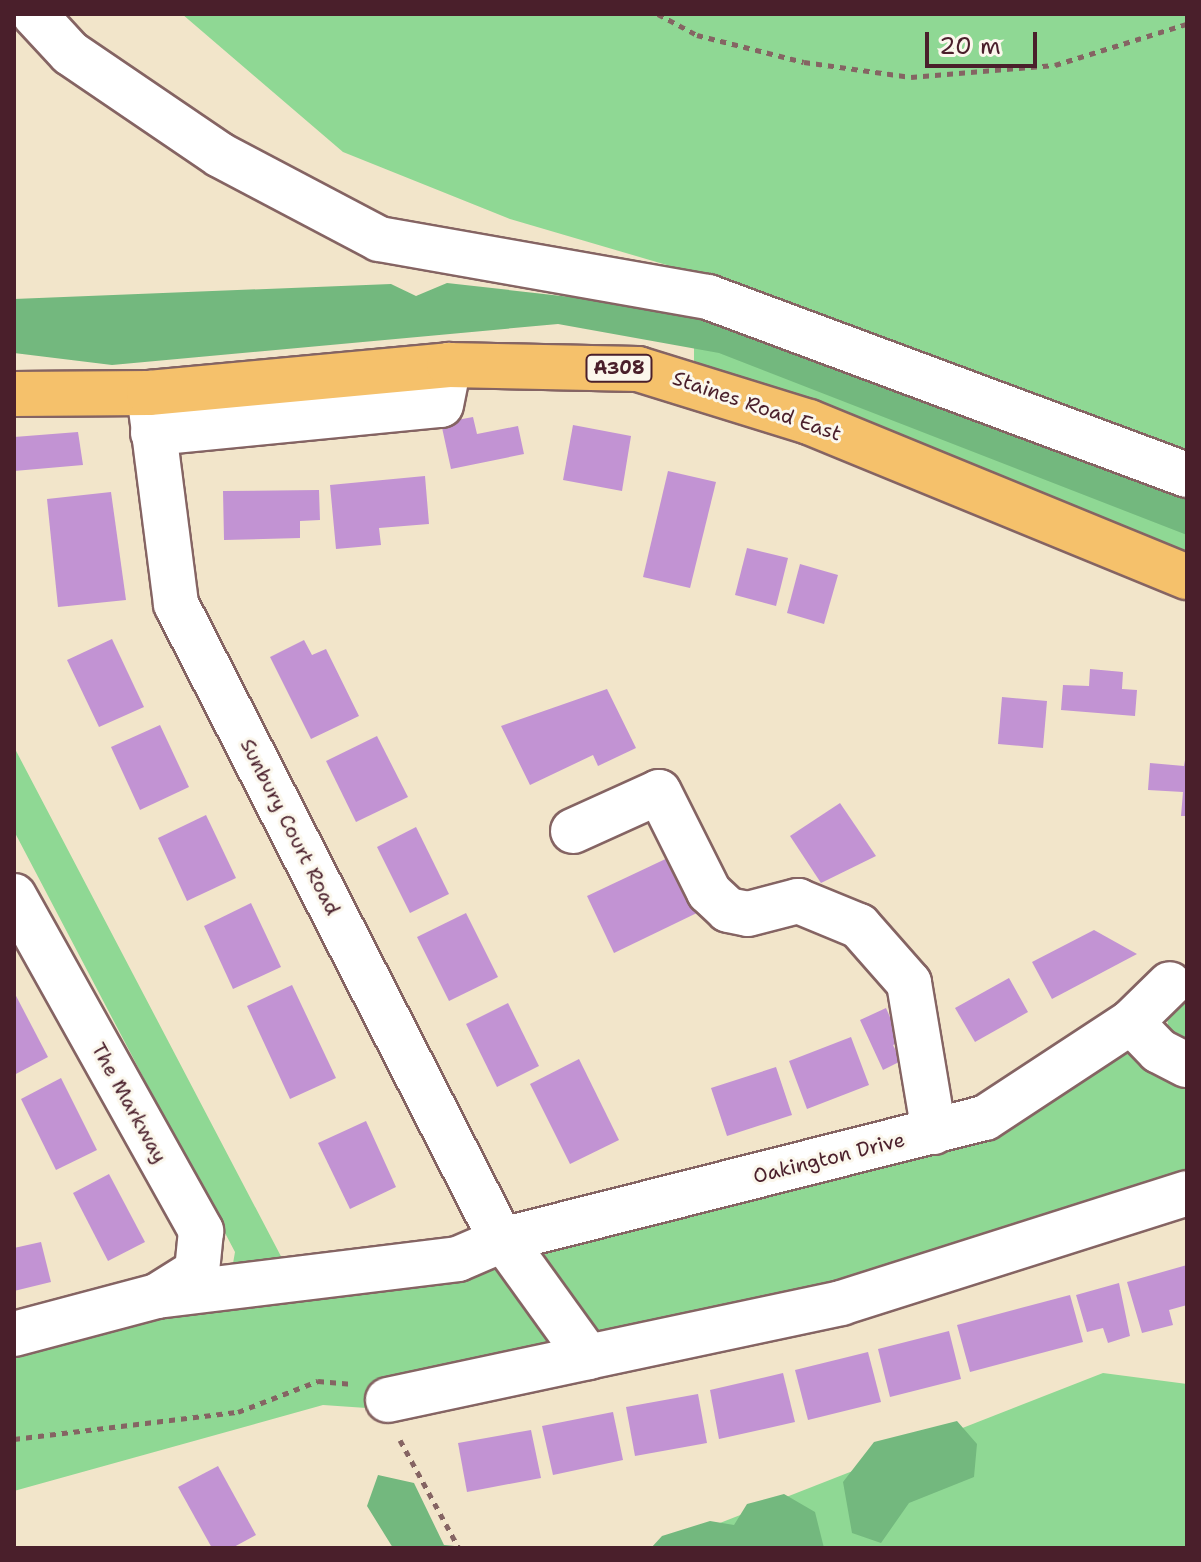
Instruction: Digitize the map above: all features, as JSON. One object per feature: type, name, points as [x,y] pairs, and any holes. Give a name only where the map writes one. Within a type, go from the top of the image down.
[{"type":"highway","name":"Staines Road East","points":[[14,394],[151,413],[449,365],[548,362],[694,381],[991,492],[1187,577]]},
{"type":"street","points":[[34,14],[70,53],[220,155],[379,239],[708,297],[1187,475]]},
{"type":"street","name":"Sunbury Court Road","points":[[151,413],[176,604],[502,1240]]},
{"type":"street","points":[[573,831],[659,792],[709,892],[728,910],[748,914],[798,901],[859,926],[909,983],[934,1132]]},
{"type":"street","name":"The Markway","points":[[14,896],[201,1231],[197,1271],[157,1296]]},
{"type":"street","name":"Oakington Drive","points":[[14,1334],[157,1296],[458,1259],[502,1240],[985,1118],[1131,1022],[1170,984]]},
{"type":"street","points":[[1131,1022],[1159,1051],[1187,1065]]},
{"type":"street","points":[[385,1401],[841,1303],[1187,1193]]},
{"type":"street","points":[[502,1240],[588,1357]]},
{"type":"path","points":[[658,14],[697,35],[788,58],[911,77],[1055,65],[1187,24]]},
{"type":"path","points":[[14,1439],[238,1412],[318,1381],[365,1387],[385,1401],[459,1548]]},
{"type":"green space","points":[[182,14],[1187,14],[1187,577],[694,381],[694,273],[510,219],[343,152]]},
{"type":"green space","points":[[447,283],[722,314],[1187,486],[1187,535],[719,353],[558,324],[112,365],[14,353],[14,299],[391,284],[416,296]]},
{"type":"green space","points":[[14,747],[285,1264],[495,1228],[934,1132],[1131,1022],[1187,1065],[1187,1193],[381,1409],[323,1405],[14,1491],[14,1334],[228,1292],[235,1252],[14,831]]},
{"type":"green space","points":[[1187,991],[1187,1043],[1169,1033],[1166,1011]]},
{"type":"green space","points":[[1103,1373],[1187,1384],[1187,1548],[656,1548]]},
{"type":"green space","points":[[957,1421],[977,1444],[974,1477],[909,1503],[881,1543],[852,1533],[843,1482],[874,1442]]},
{"type":"green space","points":[[378,1475],[414,1483],[444,1545],[477,1548],[393,1548],[367,1506]]},
{"type":"green space","points":[[784,1494],[815,1512],[824,1548],[651,1548],[662,1536],[710,1521],[734,1525],[747,1504]]},
{"type":"building","points":[[473,417],[477,434],[518,426],[524,454],[451,469],[441,423]]},
{"type":"building","points":[[573,425],[631,436],[622,491],[563,480]]},
{"type":"building","points":[[78,432],[83,465],[14,471],[14,437]]},
{"type":"building","points":[[668,471],[716,482],[690,588],[643,577]]},
{"type":"building","points":[[425,476],[429,524],[379,528],[381,545],[336,549],[330,485]]},
{"type":"building","points":[[319,490],[320,520],[300,521],[300,538],[224,540],[223,491]]},
{"type":"building","points":[[111,492],[126,600],[58,607],[47,499]]},
{"type":"building","points":[[747,548],[788,558],[776,606],[735,595]]},
{"type":"building","points":[[800,564],[838,575],[824,624],[787,613]]},
{"type":"building","points":[[112,639],[144,707],[99,727],[67,660]]},
{"type":"building","points":[[304,640],[312,655],[326,649],[359,716],[311,739],[270,657]]},
{"type":"building","points":[[1090,669],[1123,672],[1122,689],[1137,690],[1135,716],[1061,710],[1063,685],[1089,686]]},
{"type":"building","points":[[607,689],[636,748],[598,766],[593,755],[530,785],[501,726]]},
{"type":"building","points":[[1002,697],[1047,701],[1043,748],[998,744]]},
{"type":"building","points":[[160,725],[189,787],[140,810],[111,747]]},
{"type":"building","points":[[377,736],[408,797],[356,822],[326,761]]},
{"type":"building","points":[[1185,760],[1187,816],[1181,816],[1183,792],[1148,790],[1150,763],[1184,766]]},
{"type":"building","points":[[840,803],[876,856],[821,883],[790,836]]},
{"type":"building","points":[[206,815],[236,878],[187,901],[158,838]]},
{"type":"building","points":[[416,827],[449,894],[410,913],[377,847]]},
{"type":"building","points":[[674,855],[701,911],[614,953],[587,896]]},
{"type":"building","points":[[251,903],[281,967],[233,989],[204,926]]},
{"type":"building","points":[[466,913],[498,977],[449,1001],[417,937]]},
{"type":"building","points":[[1094,930],[1137,954],[1052,999],[1032,962]]},
{"type":"building","points":[[1009,978],[1028,1012],[975,1042],[955,1008]]},
{"type":"building","points":[[292,985],[336,1078],[290,1099],[247,1006]]},
{"type":"building","points":[[14,992],[48,1057],[14,1075]]},
{"type":"building","points":[[508,1003],[539,1066],[497,1087],[466,1024]]},
{"type":"building","points":[[886,1008],[901,1042],[893,1045],[901,1061],[883,1070],[860,1020]]},
{"type":"building","points":[[851,1037],[869,1085],[807,1109],[789,1061]]},
{"type":"building","points":[[579,1059],[619,1140],[570,1164],[530,1084]]},
{"type":"building","points":[[776,1067],[792,1115],[727,1136],[711,1088]]},
{"type":"building","points":[[61,1078],[97,1150],[56,1170],[21,1099]]},
{"type":"building","points":[[366,1121],[396,1187],[350,1209],[318,1143]]},
{"type":"building","points":[[109,1174],[145,1242],[108,1261],[73,1193]]},
{"type":"building","points":[[41,1242],[51,1282],[14,1291],[14,1248]]},
{"type":"building","points":[[1187,1265],[1187,1305],[1169,1310],[1173,1325],[1142,1333],[1127,1282]]},
{"type":"building","points":[[1119,1283],[1130,1336],[1108,1343],[1103,1328],[1087,1332],[1076,1295]]},
{"type":"building","points":[[1070,1295],[1083,1342],[970,1372],[957,1325]]},
{"type":"building","points":[[949,1331],[961,1379],[890,1397],[878,1349]]},
{"type":"building","points":[[868,1352],[881,1402],[808,1420],[795,1370]]},
{"type":"building","points":[[783,1373],[795,1422],[719,1439],[710,1390]]},
{"type":"building","points":[[698,1394],[707,1443],[635,1456],[626,1407]]},
{"type":"building","points":[[613,1412],[623,1460],[553,1475],[542,1426]]},
{"type":"building","points":[[531,1430],[541,1478],[467,1492],[458,1443]]},
{"type":"building","points":[[218,1466],[256,1535],[232,1548],[212,1548],[178,1487]]}]
